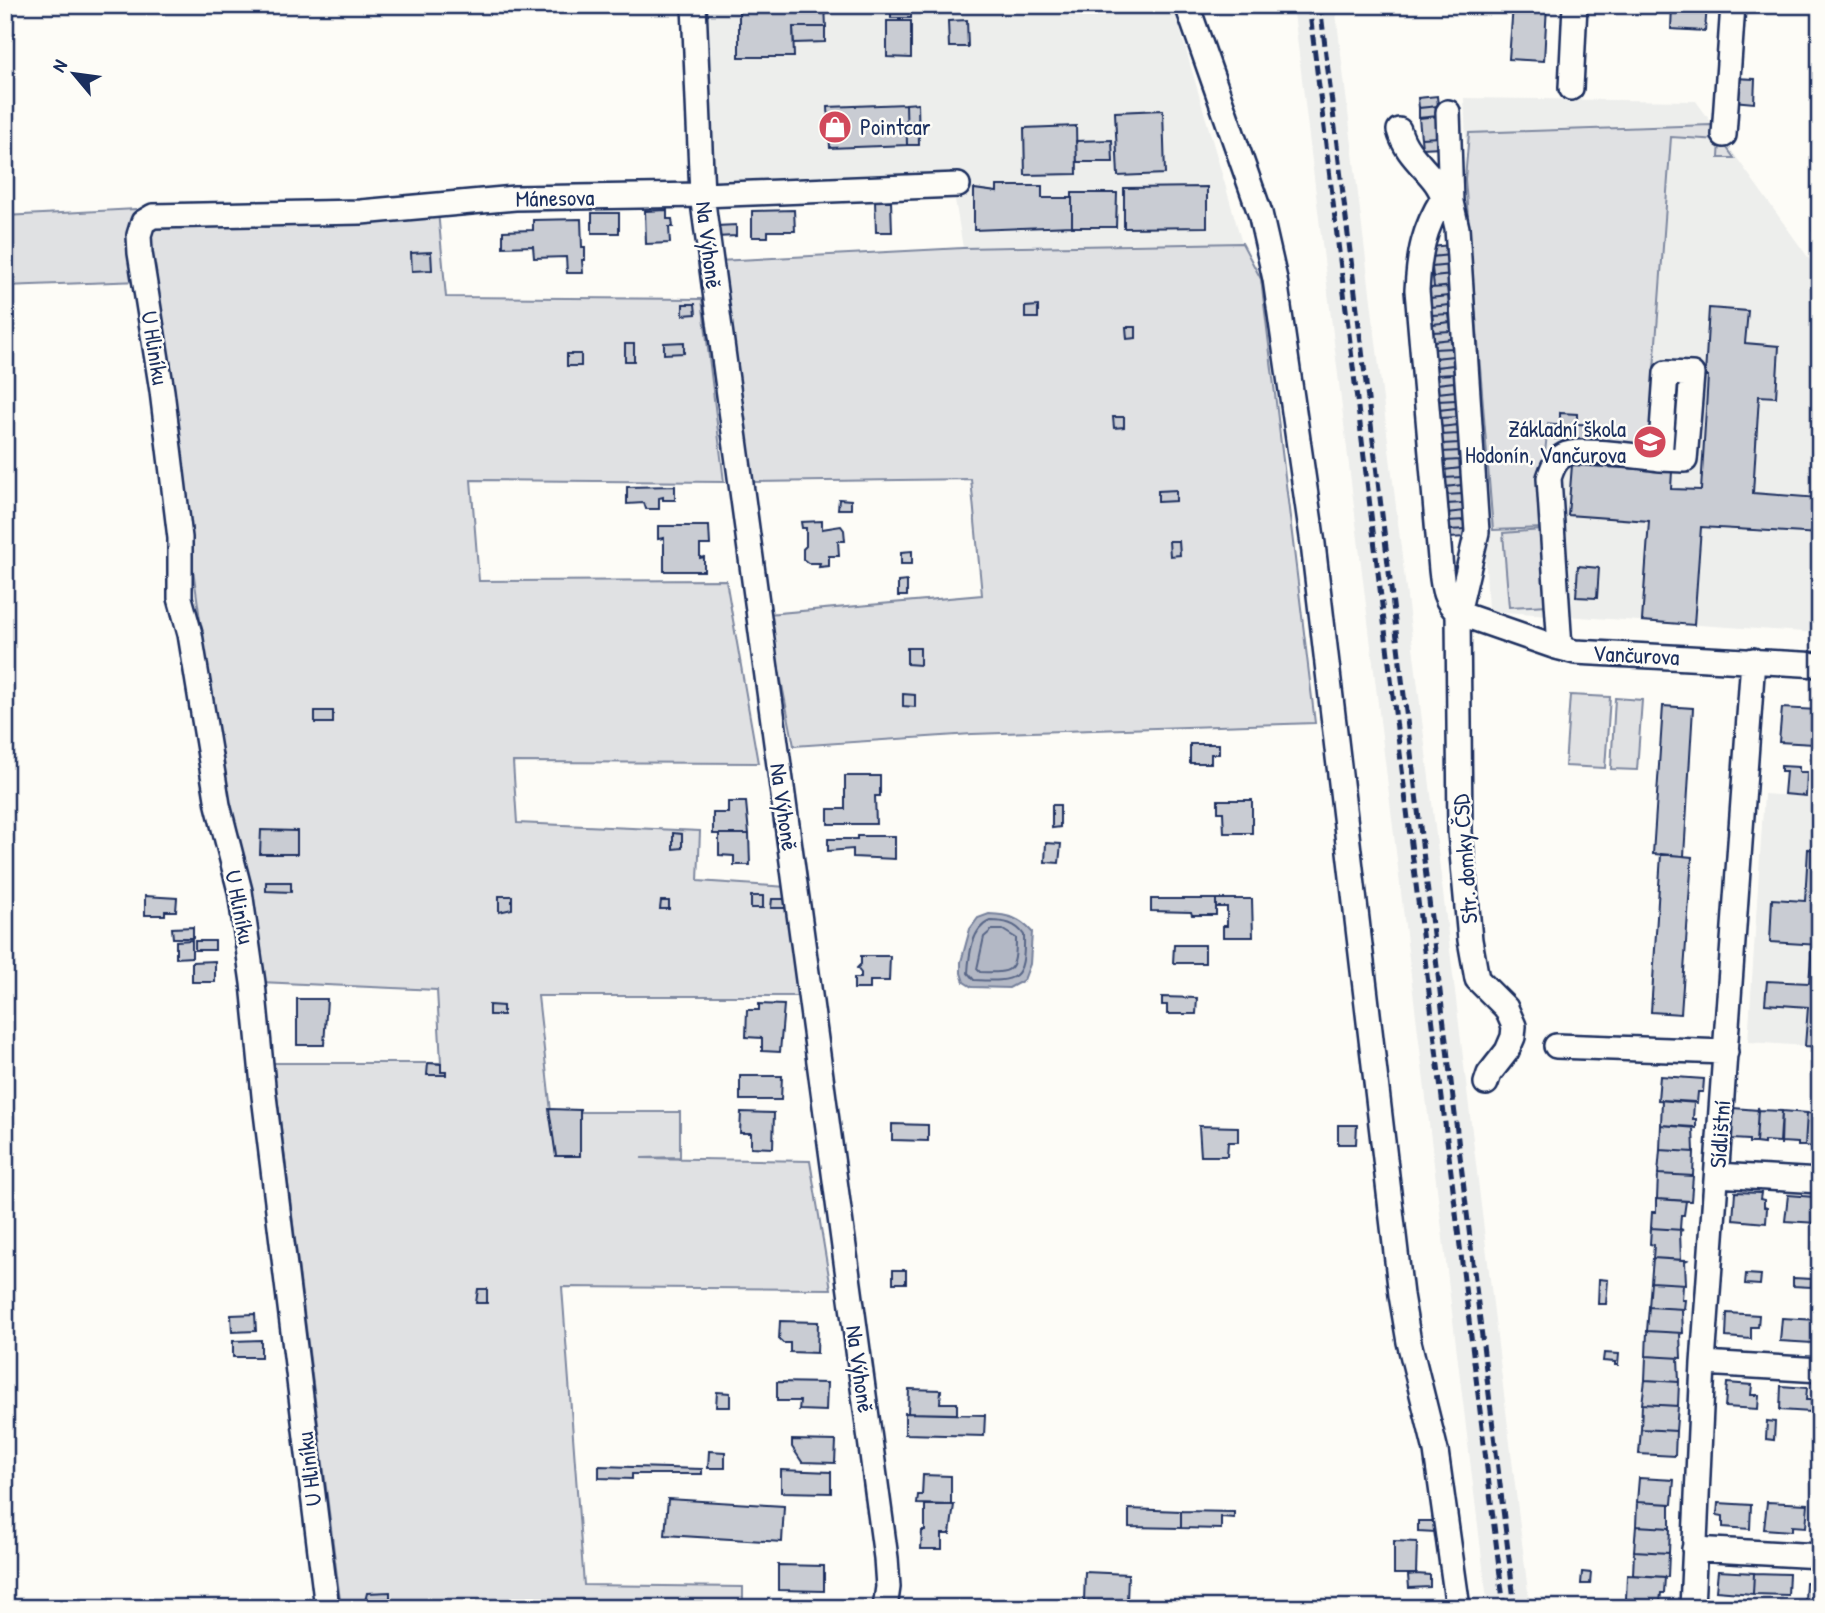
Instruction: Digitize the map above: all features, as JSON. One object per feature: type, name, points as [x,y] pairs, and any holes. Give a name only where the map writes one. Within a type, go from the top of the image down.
[{"type":"street","name":"Na Výhoně","points":[[694,5],[702,195],[886,1558],[888,1587],[885,1608]]},
{"type":"street","points":[[1187,5],[1260,213],[1275,279],[1313,544],[1401,1295],[1409,1342],[1436,1451],[1458,1608]]},
{"type":"street","points":[[1571,88],[1576,5]]},
{"type":"street","points":[[1724,135],[1733,5]]},
{"type":"street","points":[[1399,130],[1402,143],[1414,160],[1441,189],[1447,200],[1457,228],[1477,532],[1458,613],[1448,604],[1444,592],[1417,290],[1419,251],[1434,213],[1447,200],[1448,112]]},
{"type":"street","name":"Mánesova","points":[[153,216],[361,212],[515,198],[702,195],[958,185]]},
{"type":"street","name":"U Hliníku","points":[[153,216],[143,222],[139,235],[140,253],[162,391],[180,538],[180,598],[190,634],[215,794],[240,891],[327,1608]]},
{"type":"street","points":[[1560,648],[1549,478],[1554,464],[1566,454],[1580,452],[1660,458]]},
{"type":"street","name":"Vančurova","points":[[1458,613],[1575,652],[1820,664]]},
{"type":"street","name":"Str. domky ČSD","points":[[1458,613],[1460,832],[1470,940],[1478,979],[1506,1008],[1514,1026],[1507,1051],[1489,1074],[1486,1083]]},
{"type":"street","name":"Sídlištní","points":[[1692,1608],[1703,1363],[1753,660]]},
{"type":"street","points":[[1556,1046],[1726,1052]]},
{"type":"street","points":[[1717,1175],[1820,1181]]},
{"type":"street","points":[[1703,1363],[1820,1370]]},
{"type":"street","points":[[1694,1549],[1820,1556]]},
{"type":"shaded area","points":[[705,5],[1173,5],[1242,243],[963,248],[952,182],[712,196]]},
{"type":"shaded area","points":[[1293,5],[1335,5],[1530,1608],[1488,1608]]},
{"type":"shaded area","name":"Základní škola Hodonín, Vančurova","points":[[1464,98],[1696,101],[1820,274],[1820,633],[1488,611]]},
{"type":"shaded area","points":[[1711,125],[1734,158],[1719,158],[1720,140],[1671,137],[1648,452],[1573,447],[1562,440],[1596,443],[1598,426],[1577,424],[1560,413],[1560,425],[1548,423],[1542,484],[1545,528],[1493,530],[1465,179],[1469,133]]},
{"type":"shaded area","points":[[136,209],[141,281],[5,286],[5,216]]},
{"type":"shaded area","points":[[438,211],[446,297],[702,299],[724,482],[471,480],[479,581],[726,580],[758,763],[513,762],[517,823],[700,831],[698,881],[787,887],[799,996],[538,996],[556,1156],[580,1156],[580,1112],[680,1112],[680,1157],[641,1158],[810,1161],[831,1289],[562,1287],[584,1585],[743,1587],[743,1608],[341,1608],[273,1063],[441,1063],[437,990],[260,982],[219,758],[146,227]]},
{"type":"shaded area","points":[[1242,243],[1261,279],[1315,723],[972,734],[794,746],[768,614],[982,595],[971,479],[749,482],[718,261],[963,248]]},
{"type":"shaded area","points":[[1542,530],[1548,605],[1509,607],[1503,533]]},
{"type":"shaded area","points":[[1570,695],[1610,697],[1605,768],[1565,766]]},
{"type":"shaded area","points":[[1615,698],[1642,700],[1637,770],[1611,769]]},
{"type":"shaded area","points":[[1764,794],[1820,798],[1820,1047],[1748,1042]]},
{"type":"water","points":[[989,914],[1013,918],[1032,932],[1030,964],[1024,980],[1009,988],[972,987],[964,982],[961,973],[961,962],[970,929],[978,918]]},
{"type":"building","points":[[739,5],[825,5],[826,27],[793,27],[794,57],[739,57]]},
{"type":"building","points":[[891,5],[911,5],[911,18],[891,18]]},
{"type":"building","points":[[1513,5],[1547,5],[1544,61],[1509,59]]},
{"type":"building","points":[[1672,5],[1707,5],[1705,31],[1671,29]]},
{"type":"building","points":[[967,20],[968,47],[949,47],[948,21]]},
{"type":"building","points":[[887,21],[911,21],[911,58],[887,57]]},
{"type":"building","points":[[793,27],[825,27],[825,42],[794,43]]},
{"type":"building","points":[[1734,78],[1755,79],[1754,103],[1733,101]]},
{"type":"building","points":[[1437,96],[1438,106],[1419,108],[1418,98]]},
{"type":"building","points":[[918,103],[919,145],[907,145],[906,104]]},
{"type":"building","points":[[906,104],[907,145],[830,148],[828,107]]},
{"type":"building","points":[[1438,106],[1438,116],[1419,118],[1419,108]]},
{"type":"building","points":[[1163,110],[1165,174],[1118,176],[1115,112]]},
{"type":"building","points":[[1438,116],[1440,137],[1421,138],[1419,118]]},
{"type":"building","points":[[1820,124],[1820,232],[1813,231]]},
{"type":"building","points":[[1076,126],[1077,174],[1025,175],[1024,128]]},
{"type":"building","points":[[1440,137],[1441,147],[1422,148],[1421,138]]},
{"type":"building","points":[[1112,140],[1113,162],[1077,162],[1076,141]]},
{"type":"building","points":[[997,186],[1042,186],[1042,198],[1072,198],[1072,226],[974,230],[974,189],[997,192]]},
{"type":"building","points":[[1207,187],[1207,227],[1124,228],[1124,188]]},
{"type":"building","points":[[1072,193],[1117,193],[1116,227],[1072,227]]},
{"type":"building","points":[[875,201],[891,201],[892,232],[876,232]]},
{"type":"building","points":[[667,210],[667,219],[672,219],[673,227],[669,227],[670,243],[646,244],[645,211]]},
{"type":"building","points":[[794,210],[795,231],[768,231],[768,237],[752,237],[752,211]]},
{"type":"building","points":[[592,213],[619,213],[619,233],[592,233]]},
{"type":"building","points":[[581,219],[582,247],[585,247],[583,273],[567,273],[566,257],[534,258],[533,246],[503,247],[503,231],[533,230],[533,220]]},
{"type":"building","points":[[736,225],[736,236],[716,237],[716,226]]},
{"type":"building","points":[[1450,245],[1450,255],[1431,257],[1431,247]]},
{"type":"building","points":[[431,252],[432,270],[412,271],[411,253]]},
{"type":"building","points":[[1450,255],[1451,265],[1432,267],[1431,257]]},
{"type":"building","points":[[1451,265],[1452,275],[1433,277],[1432,267]]},
{"type":"building","points":[[1452,275],[1453,286],[1434,288],[1433,277]]},
{"type":"building","points":[[1447,287],[1448,296],[1430,298],[1430,288]]},
{"type":"building","points":[[1448,296],[1449,305],[1431,307],[1430,298]]},
{"type":"building","points":[[683,304],[695,304],[696,314],[683,315]]},
{"type":"building","points":[[1449,305],[1449,314],[1432,315],[1431,307]]},
{"type":"building","points":[[1038,306],[1038,318],[1025,318],[1025,307]]},
{"type":"building","points":[[1709,308],[1748,311],[1745,343],[1779,346],[1776,397],[1759,396],[1753,493],[1818,498],[1820,467],[1820,534],[1701,527],[1694,625],[1642,621],[1649,521],[1568,515],[1572,465],[1672,471],[1671,489],[1701,490]]},
{"type":"building","points":[[1449,314],[1450,322],[1433,324],[1432,315]]},
{"type":"building","points":[[1450,322],[1451,331],[1433,332],[1433,324]]},
{"type":"building","points":[[1126,327],[1136,327],[1136,338],[1127,339]]},
{"type":"building","points":[[1451,331],[1451,339],[1434,341],[1433,332]]},
{"type":"building","points":[[1451,339],[1452,348],[1434,349],[1434,341]]},
{"type":"building","points":[[684,342],[684,353],[664,354],[664,343]]},
{"type":"building","points":[[625,344],[634,344],[634,361],[625,361]]},
{"type":"building","points":[[1452,348],[1453,356],[1435,358],[1434,349]]},
{"type":"building","points":[[567,354],[581,354],[581,366],[567,366]]},
{"type":"building","points":[[1453,356],[1453,365],[1436,367],[1435,358]]},
{"type":"building","points":[[1453,365],[1454,374],[1436,375],[1436,367]]},
{"type":"building","points":[[1454,374],[1454,382],[1437,384],[1436,375]]},
{"type":"building","points":[[1454,382],[1455,391],[1438,393],[1437,384]]},
{"type":"building","points":[[1455,391],[1456,400],[1438,401],[1438,393]]},
{"type":"building","points":[[1456,400],[1456,408],[1439,410],[1438,401]]},
{"type":"building","points":[[1456,408],[1457,417],[1440,418],[1439,410]]},
{"type":"building","points":[[1560,413],[1577,414],[1577,424],[1598,425],[1597,443],[1549,438],[1551,424],[1560,425]]},
{"type":"building","points":[[1113,417],[1124,417],[1124,427],[1114,428]]},
{"type":"building","points":[[1457,417],[1458,425],[1440,427],[1440,418]]},
{"type":"building","points":[[1458,425],[1458,434],[1441,435],[1440,427]]},
{"type":"building","points":[[1458,434],[1459,443],[1442,444],[1441,435]]},
{"type":"building","points":[[1459,443],[1460,451],[1442,452],[1442,444]]},
{"type":"building","points":[[1460,451],[1460,460],[1443,461],[1442,452]]},
{"type":"building","points":[[1460,460],[1461,468],[1444,470],[1443,461]]},
{"type":"building","points":[[1461,468],[1462,477],[1444,478],[1444,470]]},
{"type":"building","points":[[1462,477],[1462,485],[1445,487],[1444,478]]},
{"type":"building","points":[[1462,485],[1463,494],[1445,495],[1445,487]]},
{"type":"building","points":[[675,486],[675,500],[659,498],[659,509],[646,509],[644,503],[627,504],[627,487]]},
{"type":"building","points":[[1176,490],[1176,501],[1158,502],[1158,491]]},
{"type":"building","points":[[1463,494],[1464,503],[1446,504],[1445,495]]},
{"type":"building","points":[[839,499],[851,500],[851,509],[838,509]]},
{"type":"building","points":[[1464,503],[1464,511],[1447,513],[1446,504]]},
{"type":"building","points":[[1464,511],[1465,520],[1447,521],[1447,513]]},
{"type":"building","points":[[1465,520],[1466,529],[1448,530],[1447,521]]},
{"type":"building","points":[[822,521],[822,529],[841,526],[845,541],[838,541],[839,556],[829,556],[829,566],[819,567],[820,563],[808,563],[803,559],[806,528],[802,528],[801,522]]},
{"type":"building","points":[[658,526],[709,526],[710,545],[700,545],[700,558],[704,557],[704,571],[664,571],[664,538],[658,539]]},
{"type":"building","points":[[1466,529],[1466,537],[1449,538],[1448,530]]},
{"type":"building","points":[[1169,541],[1179,541],[1180,555],[1170,556]]},
{"type":"building","points":[[912,551],[912,564],[901,564],[901,552]]},
{"type":"building","points":[[1578,566],[1599,568],[1597,598],[1576,597]]},
{"type":"building","points":[[907,581],[907,596],[898,596],[898,582]]},
{"type":"building","points":[[907,648],[920,648],[920,665],[907,664]]},
{"type":"building","points":[[903,694],[915,695],[915,707],[903,706]]},
{"type":"building","points":[[1663,706],[1693,708],[1684,856],[1653,854]]},
{"type":"building","points":[[1817,706],[1820,706],[1820,737],[1815,737],[1814,744],[1779,742],[1782,708],[1817,710]]},
{"type":"building","points":[[315,711],[333,711],[333,723],[315,723]]},
{"type":"building","points":[[1190,744],[1219,744],[1219,754],[1211,754],[1211,763],[1190,763]]},
{"type":"building","points":[[1781,766],[1799,767],[1799,772],[1807,772],[1806,796],[1784,794],[1786,771],[1781,771]]},
{"type":"building","points":[[845,776],[880,776],[880,796],[875,796],[876,824],[828,824],[828,809],[845,809]]},
{"type":"building","points":[[1218,800],[1252,800],[1252,833],[1224,833],[1223,812],[1218,812]]},
{"type":"building","points":[[728,802],[746,802],[749,834],[713,834],[713,813],[728,813]]},
{"type":"building","points":[[1052,805],[1060,805],[1060,827],[1052,828]]},
{"type":"building","points":[[261,830],[297,831],[297,854],[260,854]]},
{"type":"building","points":[[673,833],[682,834],[682,848],[673,849]]},
{"type":"building","points":[[719,834],[749,834],[750,865],[734,865],[734,856],[719,855]]},
{"type":"building","points":[[857,836],[895,836],[895,859],[853,857],[853,849],[828,851],[828,839],[857,839]]},
{"type":"building","points":[[1815,842],[1820,842],[1820,945],[1770,942],[1772,899],[1805,901],[1808,849],[1815,850]]},
{"type":"building","points":[[1046,843],[1061,844],[1059,863],[1045,862]]},
{"type":"building","points":[[1661,854],[1692,857],[1681,1014],[1651,1012]]},
{"type":"building","points":[[266,882],[291,882],[291,892],[266,891]]},
{"type":"building","points":[[145,896],[177,898],[176,911],[165,911],[165,915],[145,915]]},
{"type":"building","points":[[499,896],[512,896],[512,909],[499,912]]},
{"type":"building","points":[[751,896],[763,896],[763,908],[751,908]]},
{"type":"building","points":[[772,899],[786,899],[786,908],[771,908]]},
{"type":"building","points":[[1151,899],[1216,899],[1216,915],[1151,911]]},
{"type":"building","points":[[1216,899],[1252,899],[1253,937],[1223,937],[1223,926],[1227,926],[1227,907],[1216,907]]},
{"type":"building","points":[[661,901],[669,901],[669,909],[660,909]]},
{"type":"building","points":[[193,927],[193,938],[173,938],[172,928]]},
{"type":"building","points":[[192,940],[192,957],[176,958],[176,941]]},
{"type":"building","points":[[195,941],[215,941],[215,950],[195,950]]},
{"type":"building","points":[[1174,945],[1205,945],[1205,963],[1173,963]]},
{"type":"building","points":[[1812,945],[1820,945],[1820,1047],[1805,1046],[1808,1007],[1765,1004],[1767,981],[1809,983]]},
{"type":"building","points":[[861,956],[890,956],[889,981],[870,981],[870,989],[854,989],[854,978],[861,978],[857,968],[861,964]]},
{"type":"building","points":[[215,961],[215,982],[192,982],[192,962]]},
{"type":"building","points":[[1162,997],[1197,998],[1196,1014],[1167,1014],[1167,1005],[1162,1005]]},
{"type":"building","points":[[297,999],[327,999],[324,1045],[297,1045]]},
{"type":"building","points":[[759,1004],[784,1005],[780,1052],[762,1051],[762,1038],[746,1037],[747,1010],[759,1010]]},
{"type":"building","points":[[489,1005],[503,1006],[503,1015],[489,1015]]},
{"type":"building","points":[[428,1063],[441,1064],[441,1072],[446,1072],[446,1075],[427,1075]]},
{"type":"building","points":[[740,1076],[782,1076],[781,1100],[740,1100]]},
{"type":"building","points":[[1660,1076],[1704,1079],[1703,1092],[1698,1092],[1697,1103],[1658,1100]]},
{"type":"building","points":[[1662,1100],[1694,1102],[1693,1119],[1696,1119],[1696,1128],[1661,1125]]},
{"type":"building","points":[[1758,1107],[1759,1110],[1782,1111],[1780,1142],[1756,1143]]},
{"type":"building","points":[[1733,1108],[1758,1110],[1756,1143],[1732,1139],[1731,1142]]},
{"type":"building","points":[[549,1109],[580,1110],[580,1156],[556,1156]]},
{"type":"building","points":[[1782,1111],[1807,1113],[1805,1146],[1781,1142]]},
{"type":"building","points":[[741,1112],[774,1113],[773,1148],[751,1147],[751,1133],[740,1133]]},
{"type":"building","points":[[1807,1113],[1820,1114],[1820,1144],[1814,1144],[1814,1147],[1805,1146]]},
{"type":"building","points":[[892,1124],[928,1125],[928,1141],[892,1140]]},
{"type":"building","points":[[1338,1125],[1357,1125],[1356,1144],[1338,1144]]},
{"type":"building","points":[[1661,1125],[1693,1127],[1694,1152],[1660,1150]]},
{"type":"building","points":[[1199,1126],[1238,1127],[1238,1142],[1228,1142],[1227,1156],[1201,1156]]},
{"type":"building","points":[[1660,1150],[1694,1152],[1693,1176],[1658,1174]]},
{"type":"building","points":[[1658,1174],[1693,1176],[1691,1201],[1657,1199]]},
{"type":"building","points":[[1735,1192],[1761,1193],[1760,1199],[1764,1200],[1764,1207],[1767,1208],[1766,1223],[1733,1220]]},
{"type":"building","points":[[1788,1195],[1814,1197],[1814,1204],[1819,1205],[1818,1223],[1785,1221]]},
{"type":"building","points":[[1656,1199],[1686,1201],[1684,1215],[1681,1215],[1680,1229],[1683,1230],[1651,1228],[1652,1212],[1656,1212]]},
{"type":"building","points":[[1651,1228],[1683,1230],[1680,1231],[1681,1260],[1653,1258]]},
{"type":"building","points":[[1653,1258],[1687,1260],[1686,1284],[1651,1282]]},
{"type":"building","points":[[893,1270],[906,1270],[906,1283],[893,1283]]},
{"type":"building","points":[[1746,1274],[1761,1275],[1760,1285],[1745,1284]]},
{"type":"building","points":[[1793,1278],[1812,1279],[1811,1287],[1793,1286]]},
{"type":"building","points":[[1599,1279],[1608,1280],[1606,1304],[1598,1304]]},
{"type":"building","points":[[1651,1282],[1686,1284],[1683,1285],[1684,1309],[1649,1307]]},
{"type":"building","points":[[478,1289],[487,1289],[487,1303],[476,1303]]},
{"type":"building","points":[[1649,1307],[1684,1309],[1683,1333],[1647,1331]]},
{"type":"building","points":[[1727,1313],[1759,1315],[1758,1327],[1751,1327],[1751,1339],[1726,1337]]},
{"type":"building","points":[[255,1314],[256,1331],[232,1332],[231,1315]]},
{"type":"building","points":[[1782,1318],[1818,1320],[1817,1326],[1813,1326],[1812,1343],[1780,1341]]},
{"type":"building","points":[[780,1321],[818,1322],[817,1353],[790,1352],[790,1343],[783,1343],[779,1339]]},
{"type":"building","points":[[1647,1331],[1683,1333],[1680,1334],[1681,1358],[1646,1356]]},
{"type":"building","points":[[261,1340],[261,1357],[233,1357],[233,1341]]},
{"type":"building","points":[[1604,1353],[1619,1354],[1618,1365],[1615,1365],[1615,1362],[1603,1361]]},
{"type":"building","points":[[1646,1356],[1681,1358],[1678,1358],[1679,1382],[1645,1380]]},
{"type":"building","points":[[1645,1380],[1679,1382],[1678,1406],[1642,1404]]},
{"type":"building","points":[[777,1382],[827,1383],[826,1411],[799,1410],[800,1401],[777,1401]]},
{"type":"building","points":[[1727,1383],[1752,1385],[1751,1395],[1759,1395],[1758,1409],[1725,1407]]},
{"type":"building","points":[[1781,1386],[1807,1388],[1806,1400],[1812,1400],[1811,1412],[1780,1410]]},
{"type":"building","points":[[909,1389],[941,1390],[940,1403],[957,1403],[957,1414],[908,1413]]},
{"type":"building","points":[[717,1392],[730,1393],[730,1407],[716,1407]]},
{"type":"building","points":[[1642,1404],[1678,1406],[1676,1431],[1641,1429]]},
{"type":"building","points":[[905,1413],[985,1415],[984,1436],[905,1434]]},
{"type":"building","points":[[1767,1421],[1775,1422],[1774,1440],[1766,1439]]},
{"type":"building","points":[[1641,1429],[1676,1431],[1675,1456],[1639,1454]]},
{"type":"building","points":[[792,1440],[836,1441],[835,1463],[802,1462],[792,1447]]},
{"type":"building","points":[[709,1451],[725,1452],[725,1468],[708,1468]]},
{"type":"building","points":[[599,1466],[702,1469],[702,1474],[632,1474],[632,1479],[599,1478]]},
{"type":"building","points":[[781,1470],[831,1472],[831,1493],[781,1492]]},
{"type":"building","points":[[923,1475],[951,1476],[951,1505],[917,1504],[918,1495],[922,1495]]},
{"type":"building","points":[[1639,1478],[1674,1480],[1672,1504],[1637,1502]]},
{"type":"building","points":[[668,1499],[784,1506],[782,1542],[665,1535]]},
{"type":"building","points":[[1637,1502],[1670,1504],[1670,1528],[1636,1526]]},
{"type":"building","points":[[1767,1502],[1808,1504],[1806,1527],[1792,1526],[1792,1531],[1764,1529]]},
{"type":"building","points":[[1718,1503],[1751,1505],[1750,1529],[1723,1527],[1723,1516],[1717,1515]]},
{"type":"building","points":[[925,1505],[954,1505],[950,1534],[942,1534],[942,1549],[921,1549],[922,1531],[925,1531]]},
{"type":"building","points":[[1129,1509],[1181,1511],[1181,1528],[1129,1527]]},
{"type":"building","points":[[1181,1511],[1234,1512],[1234,1518],[1221,1517],[1221,1529],[1181,1528]]},
{"type":"building","points":[[1418,1521],[1436,1521],[1436,1532],[1418,1531]]},
{"type":"building","points":[[1636,1526],[1670,1528],[1669,1553],[1634,1551]]},
{"type":"building","points":[[1394,1541],[1417,1542],[1416,1574],[1394,1574]]},
{"type":"building","points":[[1634,1551],[1669,1553],[1668,1577],[1633,1575]]},
{"type":"building","points":[[778,1565],[824,1566],[824,1591],[778,1590]]},
{"type":"building","points":[[1718,1571],[1754,1573],[1753,1594],[1716,1591]]},
{"type":"building","points":[[1085,1572],[1128,1574],[1127,1602],[1084,1601]]},
{"type":"building","points":[[1582,1572],[1591,1573],[1590,1584],[1581,1584]]},
{"type":"building","points":[[1754,1573],[1789,1574],[1788,1595],[1753,1594]]},
{"type":"building","points":[[1408,1575],[1430,1575],[1430,1587],[1409,1588]]},
{"type":"building","points":[[1627,1575],[1665,1577],[1664,1593],[1661,1593],[1660,1602],[1626,1599]]},
{"type":"building","points":[[1806,1582],[1817,1583],[1815,1601],[1805,1600]]},
{"type":"building","points":[[390,1592],[390,1608],[367,1608],[364,1605],[367,1593]]},
{"type":"building","points":[[1626,1599],[1660,1602],[1658,1608],[1625,1608]]},
{"type":"building","points":[[1805,1600],[1817,1601],[1816,1608],[1809,1608],[1809,1604],[1804,1604]]},
{"type":"building","points":[[1790,1604],[1809,1604],[1809,1608],[1789,1608]]},
{"type":"railway","points":[[1309,5],[1504,1608]]},
{"type":"railway","points":[[1320,5],[1515,1608]]},
{"type":"place","name":"Pointcar","points":[[835,127]]},
{"type":"place","name":"Základní škola Hodonín, Vančurova","points":[[1650,442]]}]
